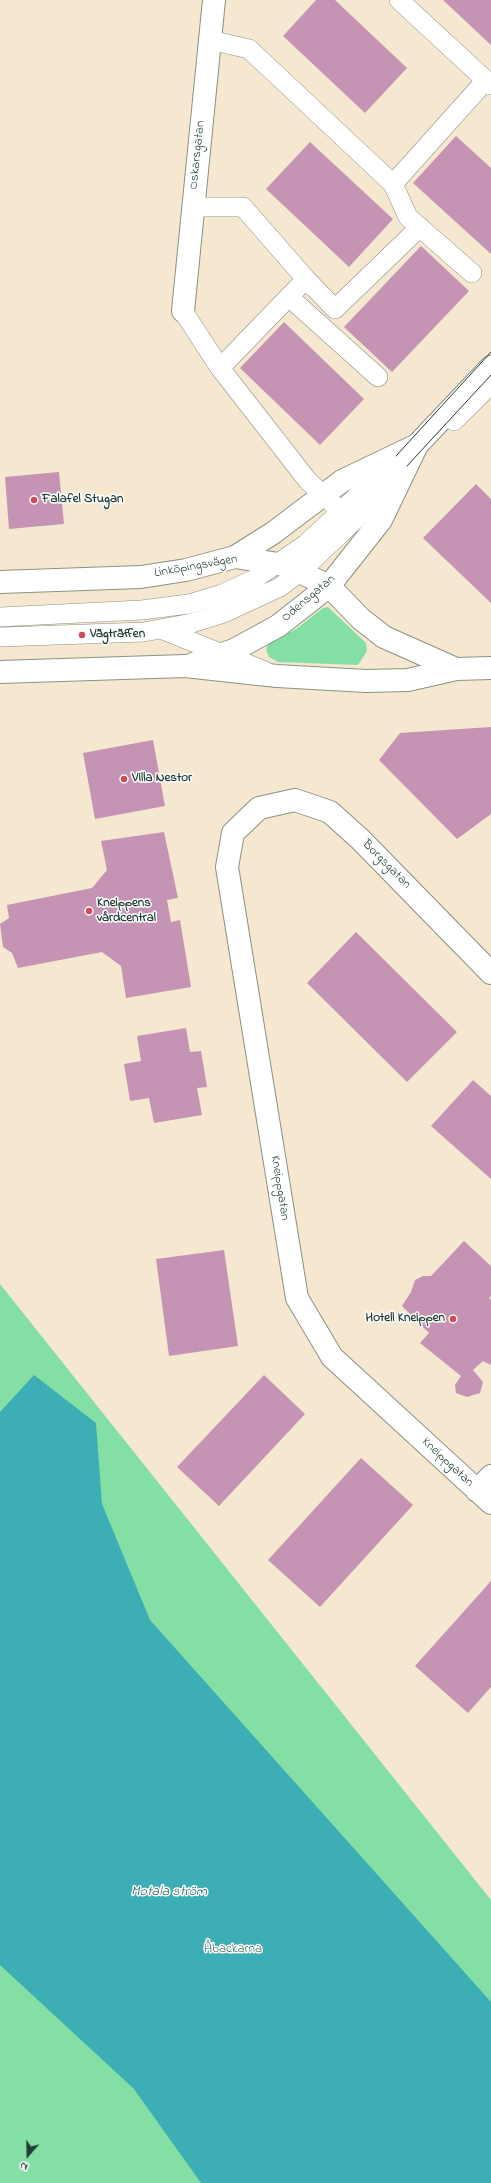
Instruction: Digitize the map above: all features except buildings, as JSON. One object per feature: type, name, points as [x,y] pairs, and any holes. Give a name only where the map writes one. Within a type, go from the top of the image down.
[{"type":"street","name":"Oskarsgatan","points":[[183,311],[214,0]]},
{"type":"street","name":"Odensgatan","points":[[185,666],[224,654],[278,626],[329,586],[381,520],[401,461],[491,367]]},
{"type":"street","points":[[235,557],[273,533],[342,481],[401,461]]},
{"type":"street","name":"Linköpingsvägen","points":[[0,582],[141,577],[186,570],[235,557],[278,564],[300,572],[329,586],[361,619],[384,637],[456,669]]},
{"type":"street","name":"Linköpingsvägen","points":[[0,672],[185,666],[277,676],[338,680],[408,680],[456,669],[491,668]]},
{"type":"street","name":"Borgsgatan","points":[[259,808],[295,800],[330,812],[360,839],[491,972]]},
{"type":"street","name":"Kneippgatan","points":[[259,808],[234,833],[227,867],[297,1298],[332,1357],[486,1490]]},
{"type":"lane","points":[[393,184],[488,82],[399,0]]},
{"type":"lane","points":[[210,40],[249,49],[393,184],[408,217],[472,274]]},
{"type":"lane","points":[[193,207],[243,207],[334,309],[420,227]]},
{"type":"lane","points":[[220,368],[306,279],[313,286]]},
{"type":"lane","points":[[289,297],[378,377]]},
{"type":"lane","points":[[183,311],[220,368],[308,481],[341,511]]},
{"type":"lane","points":[[0,617],[142,610],[189,604],[228,591],[253,580],[306,544],[341,511],[491,384]]},
{"type":"lane","points":[[0,637],[128,634],[163,630],[224,613],[280,587],[300,572],[382,494],[401,461]]},
{"type":"lane","points":[[163,630],[277,676]]},
{"type":"green space","points":[[328,607],[366,643],[367,651],[358,665],[278,662],[269,657],[266,650],[268,644],[296,629],[323,608]]},
{"type":"green space","name":"Motala ström","points":[[0,1284],[491,1900],[491,2183],[0,2183]]},
{"type":"water","name":"Motala ström","points":[[34,1375],[96,1423],[102,1504],[150,1620],[491,2002],[491,2183],[201,2183],[134,2089],[0,1965],[0,1412]]},
{"type":"tram line","points":[[396,456],[491,352]]},
{"type":"tram line","points":[[407,466],[491,375]]},
{"type":"place","name":"Falafel Stugan","points":[[34,500]]},
{"type":"place","name":"Vägträffen","points":[[82,635]]},
{"type":"place","name":"Villa Nestor","points":[[124,779]]},
{"type":"place","name":"Kneippens vårdcentral","points":[[89,911]]},
{"type":"place","name":"Hotell Kneippen","points":[[453,1319]]},
{"type":"park label","name":"Åbackarna","points":[[233,1950]]}]
